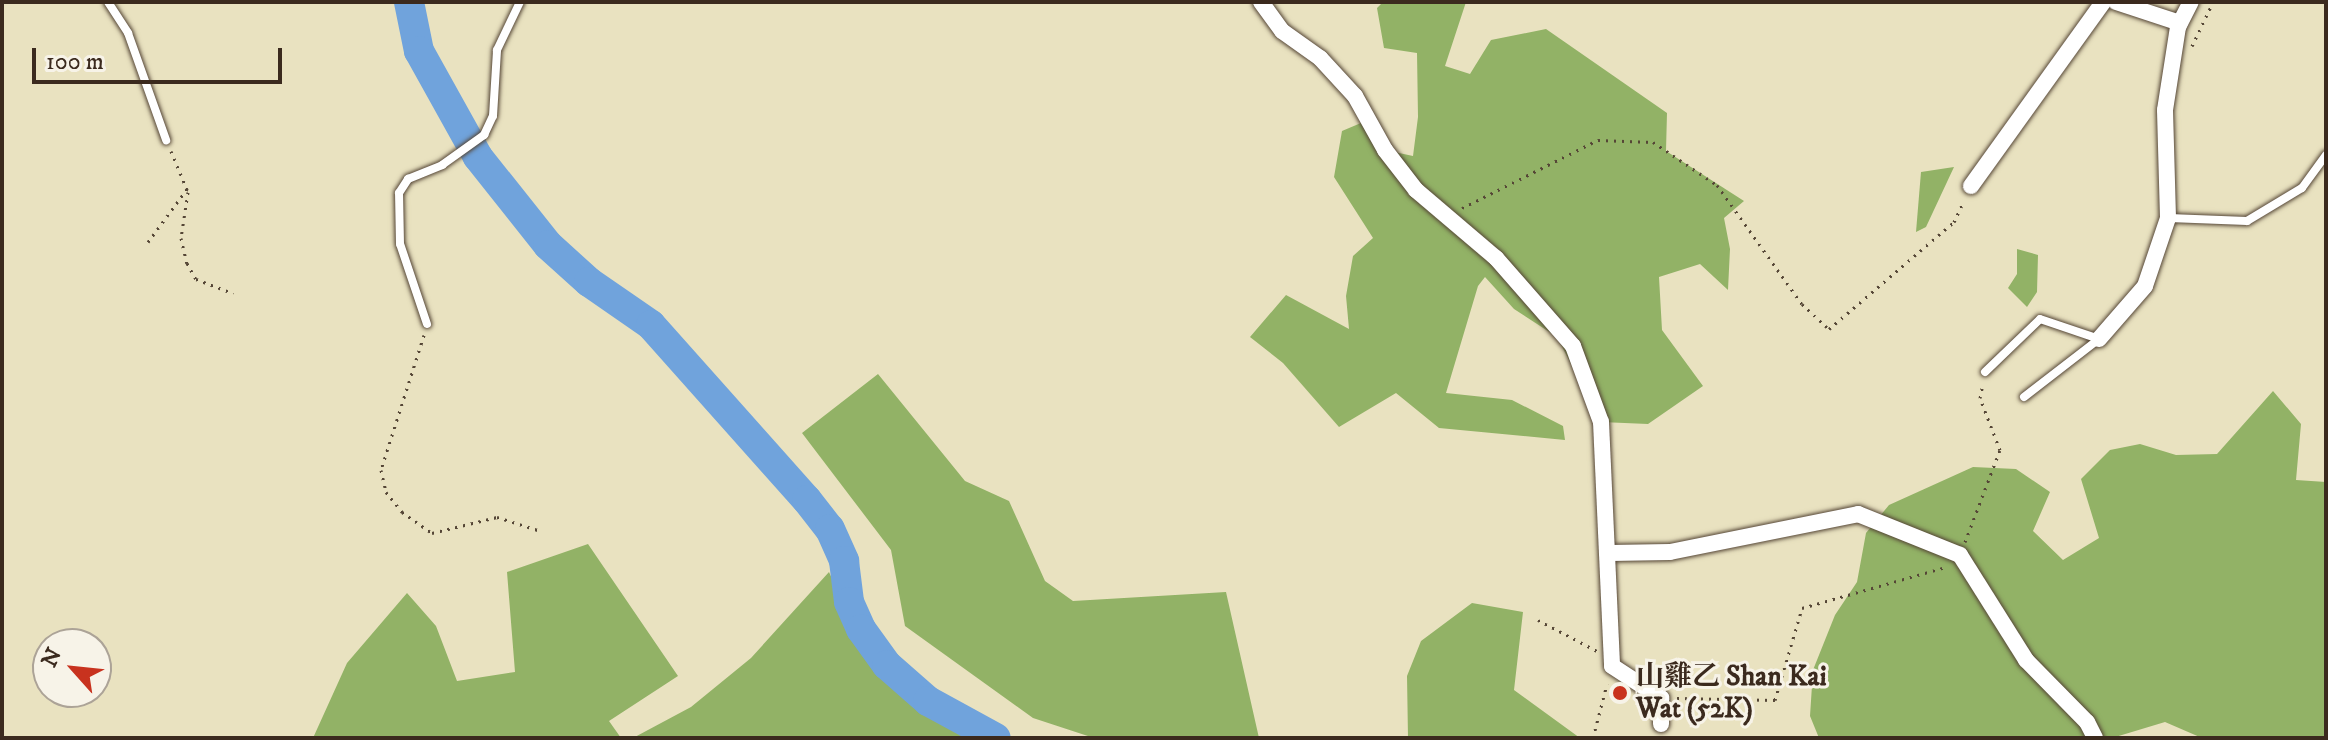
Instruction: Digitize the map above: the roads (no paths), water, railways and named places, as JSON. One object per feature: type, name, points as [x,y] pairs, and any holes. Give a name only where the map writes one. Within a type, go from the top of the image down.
[{"type":"street","points":[[1261,2],[1282,31],[1320,58],[1355,96],[1385,150],[1416,190],[1448,215],[1554,320],[1584,369],[1601,422],[1610,553],[1612,666],[1661,698],[1661,724]]},
{"type":"street","points":[[1971,186],[2103,2]]},
{"type":"street","points":[[2116,2],[2180,23]]},
{"type":"street","points":[[2099,339],[2145,286],[2168,218],[2165,110],[2180,23],[2191,2]]},
{"type":"street","points":[[1610,553],[1670,552],[1858,514],[1960,555],[2026,660],[2087,722],[2095,738]]},
{"type":"lane","points":[[108,2],[128,33],[166,140]]},
{"type":"lane","points":[[427,324],[396,215],[408,179],[442,165],[484,135],[493,116],[497,50],[520,2]]},
{"type":"lane","points":[[2168,218],[2247,221],[2302,188],[2326,155]]},
{"type":"lane","points":[[1985,372],[2040,319],[2099,339]]},
{"type":"lane","points":[[2024,397],[2099,339]]},
{"type":"waterway","points":[[409,2],[419,51],[478,157],[548,245],[589,282],[651,325],[807,500],[830,529],[844,561],[849,602],[861,629],[887,665],[928,701],[996,738]]},
{"type":"place","name":"山雞乙 Shan Kai Wat (52K)","points":[[1620,693]]}]
